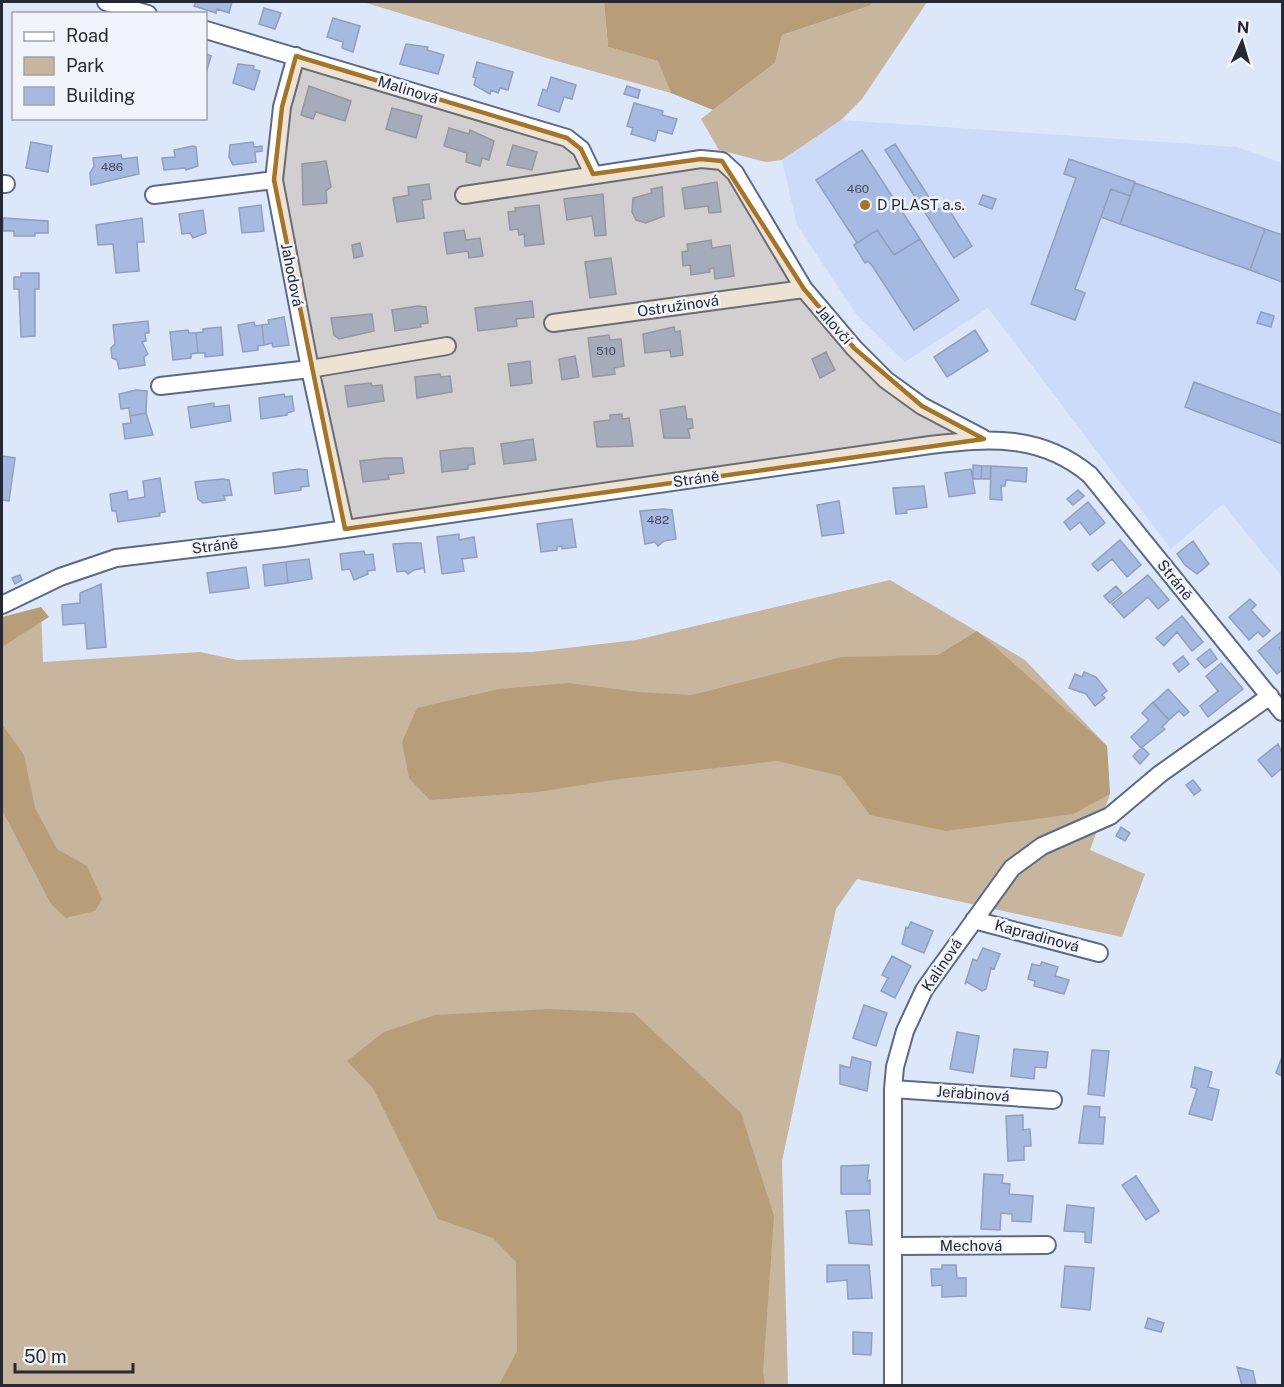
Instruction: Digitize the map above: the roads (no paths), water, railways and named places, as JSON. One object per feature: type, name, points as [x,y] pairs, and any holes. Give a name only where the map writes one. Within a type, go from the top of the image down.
[{"type":"street","points":[[106,2],[141,12]]},
{"type":"street","name":"Malinová","points":[[207,30],[567,138],[581,149],[593,174]]},
{"type":"street","name":"Jahodová","points":[[296,56],[282,107],[274,180],[310,369],[345,530]]},
{"type":"street","name":"Jalovčí","points":[[593,174],[701,159],[723,161],[729,166],[804,289],[886,380],[951,424],[984,439]]},
{"type":"street","points":[[464,195],[593,174]]},
{"type":"street","points":[[154,195],[274,180]]},
{"type":"street","name":"Ostružinová","points":[[553,323],[804,289]]},
{"type":"street","points":[[160,386],[310,369],[447,346]]},
{"type":"street","name":"Stráně","points":[[2,605],[60,577],[116,558],[345,530],[984,439],[1028,444],[1057,452],[1090,475],[1282,711]]},
{"type":"street","name":"Kalinová","points":[[893,1386],[895,1246],[893,1089],[895,1066],[905,1031],[924,990],[1012,868],[1042,846],[1110,816],[1160,774],[1270,696]]},
{"type":"street","name":"Kapradinová","points":[[974,920],[1100,953]]},
{"type":"street","name":"Jeřabinová","points":[[893,1089],[1053,1100]]},
{"type":"street","name":"Mechová","points":[[895,1246],[1047,1245]]},
{"type":"place","name":"D PLAST a.s.","points":[[865,205]]}]
